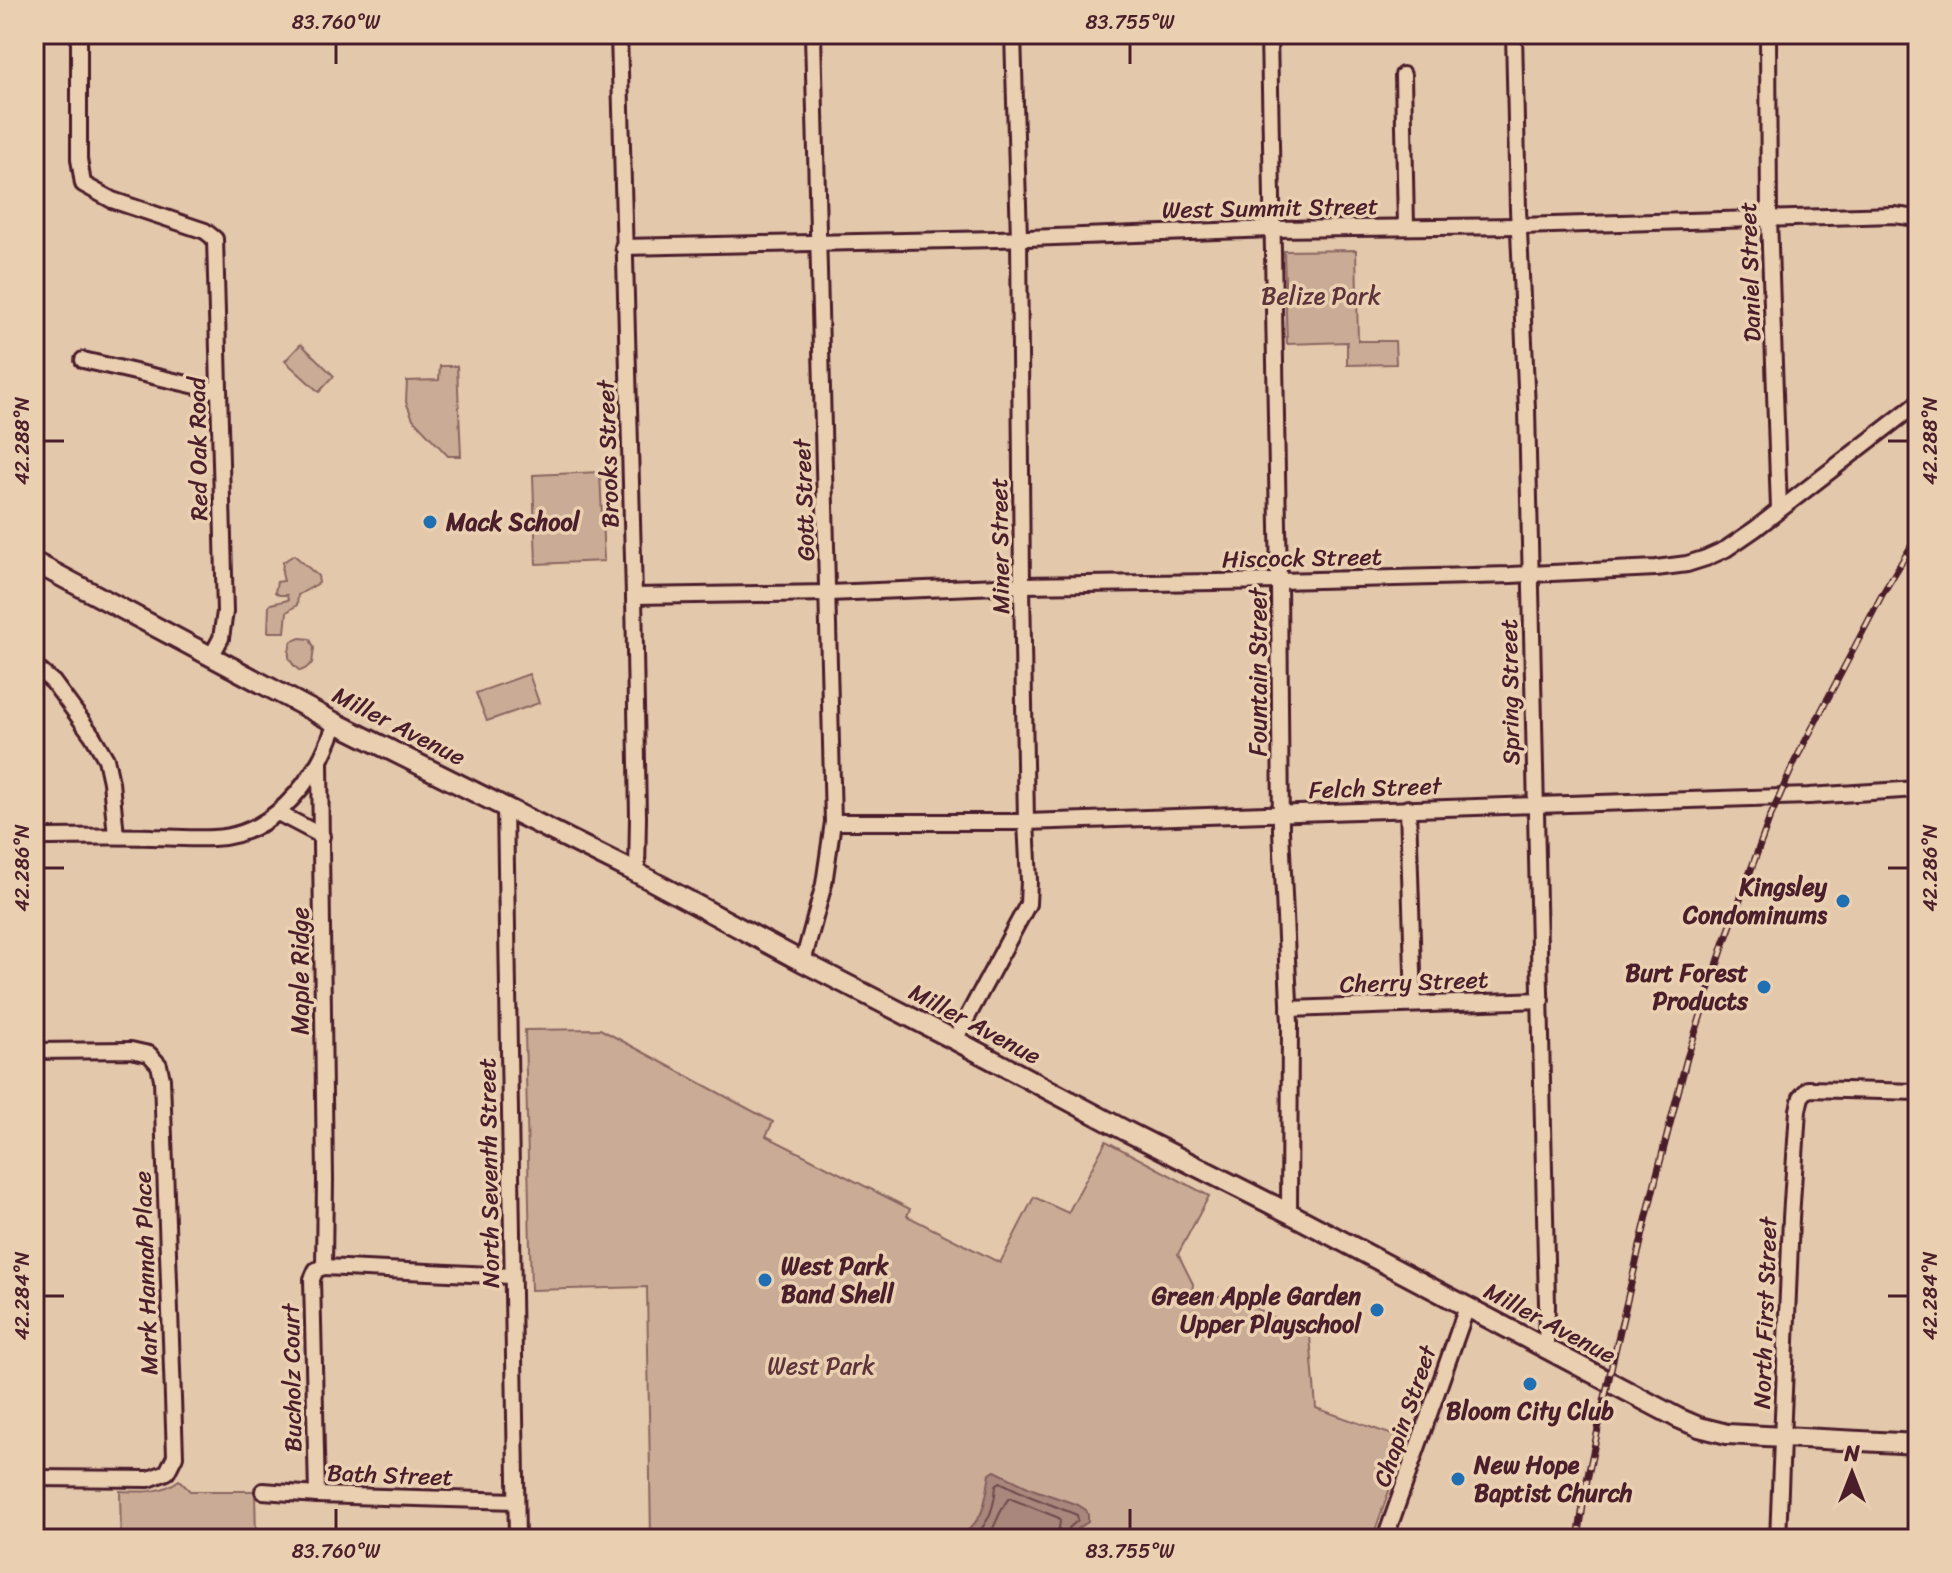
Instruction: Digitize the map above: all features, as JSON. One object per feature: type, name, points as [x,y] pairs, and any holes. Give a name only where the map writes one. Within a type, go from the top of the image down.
[{"type":"main road","name":"Miller Avenue","points":[[34,562],[336,723],[637,873],[1128,1132],[1699,1427],[1727,1434],[1918,1444]]},
{"type":"street","name":"Red Oak Road","points":[[79,34],[79,159],[83,184],[112,200],[205,231],[215,239],[225,612],[221,638],[212,655]]},
{"type":"street","name":"Brooks Street","points":[[619,34],[634,596],[637,873]]},
{"type":"street","name":"Gott Street","points":[[803,962],[824,884],[833,822],[813,34]]},
{"type":"street","name":"Miner Street","points":[[955,1040],[1028,904],[1019,238],[1013,34]]},
{"type":"street","name":"Fountain Street","points":[[1269,34],[1281,813],[1289,1009],[1289,1213]]},
{"type":"street","name":"Spring Street","points":[[1514,34],[1527,409],[1546,1348]]},
{"type":"street","name":"Daniel Street","points":[[1768,34],[1769,218],[1779,509]]},
{"type":"street","points":[[1403,75],[1406,227]]},
{"type":"street","name":"West Summit Street","points":[[623,247],[1894,215],[1918,218]]},
{"type":"street","points":[[83,360],[218,391]]},
{"type":"street","name":"Hiscock Street","points":[[634,596],[1530,574],[1687,564],[1726,549],[1918,403]]},
{"type":"street","points":[[34,666],[53,682],[106,759],[116,836]]},
{"type":"street","points":[[34,837],[215,838],[239,834],[260,826],[292,799],[320,761],[336,723]]},
{"type":"street","name":"Maple Ridge","points":[[320,761],[324,1267]]},
{"type":"street","name":"Felch Street","points":[[833,822],[1026,822],[1809,796],[1918,789]]},
{"type":"street","name":"North Seventh Street","points":[[505,806],[517,1539]]},
{"type":"street","points":[[1408,808],[1414,1004]]},
{"type":"street","points":[[278,813],[322,836]]},
{"type":"street","name":"Cherry Street","points":[[1289,1009],[1541,1000]]},
{"type":"street","name":"Mark Hannah Place","points":[[34,1051],[131,1050],[149,1054],[159,1065],[162,1079],[175,1456],[167,1472],[149,1479],[34,1478]]},
{"type":"street","name":"North First Street","points":[[1778,1539],[1791,1218],[1800,1100],[1806,1091],[1815,1089],[1918,1092]]},
{"type":"street","points":[[324,1267],[512,1276]]},
{"type":"street","name":"Bucholz Court","points":[[317,1495],[312,1279],[316,1270],[324,1267]]},
{"type":"street","name":"Chapin Street","points":[[1385,1539],[1467,1307]]},
{"type":"street","name":"Bath Street","points":[[263,1491],[516,1501]]},
{"type":"green space","name":"Belize Park","points":[[1356,250],[1358,341],[1395,341],[1396,364],[1347,365],[1347,342],[1287,344],[1284,251]]},
{"type":"green space","points":[[301,344],[334,376],[319,392],[285,361]]},
{"type":"green space","points":[[440,366],[457,366],[461,456],[448,456],[413,419],[406,402],[407,381],[439,380]]},
{"type":"green space","points":[[600,472],[604,561],[536,564],[533,475]]},
{"type":"green space","points":[[294,555],[318,576],[319,583],[298,595],[297,605],[287,612],[285,632],[268,632],[269,606],[288,600],[287,595],[275,592],[277,582],[284,581],[283,562]]},
{"type":"green space","points":[[310,639],[314,648],[312,663],[300,671],[291,661],[289,651],[292,641]]},
{"type":"green space","points":[[529,674],[539,703],[487,721],[476,693]]},
{"type":"green space","name":"West Park","points":[[600,1029],[773,1122],[766,1136],[910,1209],[907,1216],[1000,1263],[1034,1197],[1068,1213],[1106,1141],[1209,1196],[1178,1254],[1193,1284],[1192,1293],[1236,1298],[1310,1336],[1316,1408],[1407,1440],[1372,1539],[651,1539],[647,1287],[531,1290],[525,1030]]},
{"type":"green space","points":[[179,1480],[190,1491],[255,1491],[256,1539],[121,1539],[120,1491],[158,1490]]},
{"type":"water","points":[[995,1471],[1032,1489],[1078,1505],[1086,1510],[1088,1522],[1076,1530],[1073,1539],[959,1539],[979,1517],[990,1474]]},
{"type":"railway","points":[[1578,1539],[1587,1480],[1656,1178],[1687,1058],[1724,944],[1769,820],[1795,761],[1883,593],[1918,535]]},
{"type":"place","name":"Mack School","points":[[430,522]]},
{"type":"place","name":"Kingsley Condominums","points":[[1843,901]]},
{"type":"place","name":"Burt Forest Products","points":[[1764,987]]},
{"type":"place","name":"West Park Band Shell","points":[[765,1280]]},
{"type":"place","name":"Green Apple Garden Upper Playschool","points":[[1377,1310]]},
{"type":"place","name":"Bloom City Club","points":[[1530,1384]]},
{"type":"place","name":"New Hope Baptist Church","points":[[1458,1479]]}]
